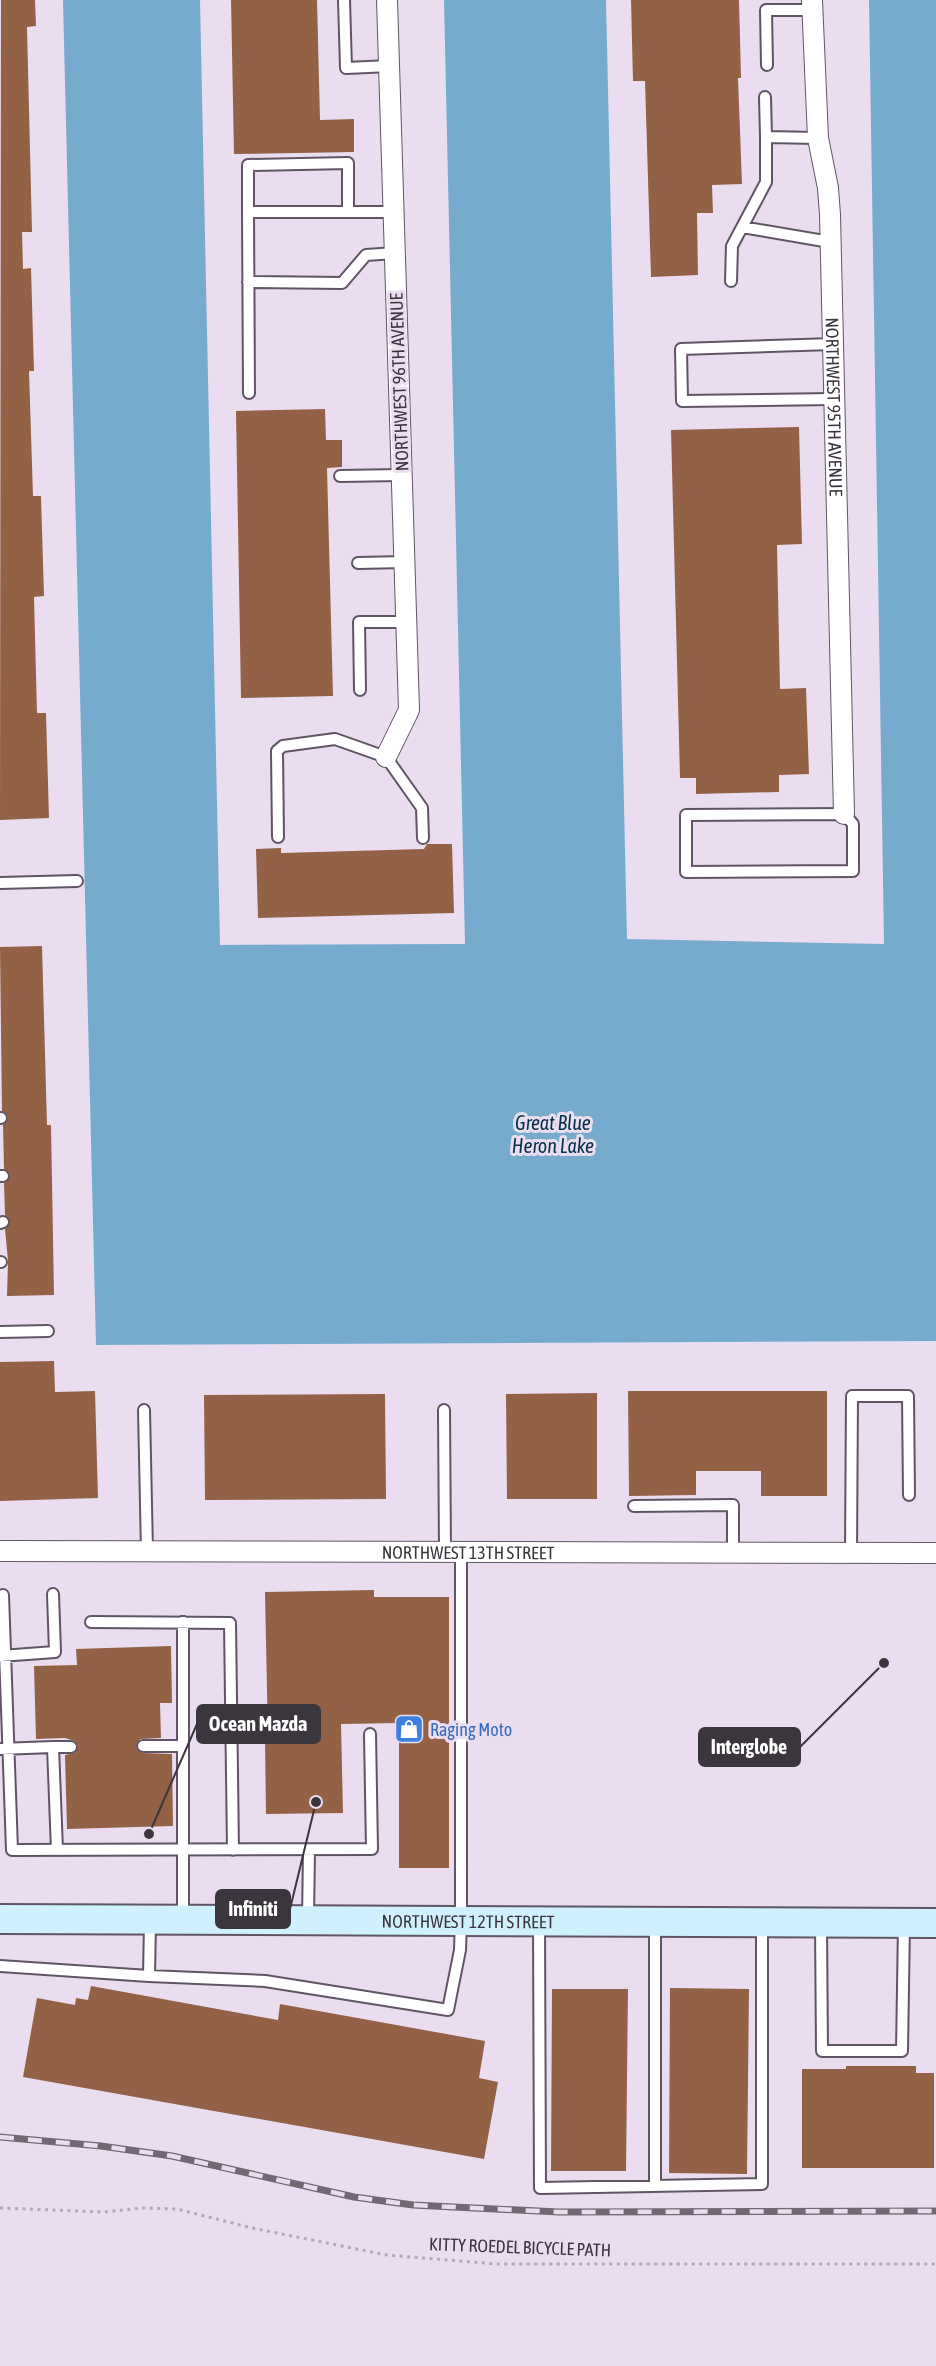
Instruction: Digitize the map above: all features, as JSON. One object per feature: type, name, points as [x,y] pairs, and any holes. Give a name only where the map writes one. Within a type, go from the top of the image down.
[{"type":"main road","name":"NORTHWEST 12TH STREET","points":[[0,1919],[936,1923]]},
{"type":"street","name":"NORTHWEST 96TH AVENUE","points":[[386,757],[409,710],[387,0]]},
{"type":"street","name":"NORTHWEST 95TH AVENUE","points":[[812,5],[818,138],[828,188],[844,814]]},
{"type":"street","name":"NORTHWEST 13TH STREET","points":[[0,1551],[936,1553]]},
{"type":"lane","points":[[345,0],[346,68],[390,66]]},
{"type":"lane","points":[[767,65],[766,10],[812,5]]},
{"type":"lane","points":[[731,281],[732,246],[766,182],[765,97]]},
{"type":"lane","points":[[766,137],[818,138]]},
{"type":"lane","points":[[249,393],[248,165],[348,163],[348,212]]},
{"type":"lane","points":[[248,212],[394,212]]},
{"type":"lane","points":[[742,227],[830,242]]},
{"type":"lane","points":[[248,282],[342,283],[366,255],[395,254]]},
{"type":"lane","points":[[833,344],[681,349],[682,401],[834,399]]},
{"type":"lane","points":[[340,476],[401,475]]},
{"type":"lane","points":[[358,563],[404,562]]},
{"type":"lane","points":[[360,690],[359,622],[406,622]]},
{"type":"lane","points":[[278,837],[277,751],[283,746],[335,739],[386,757],[422,808],[423,838]]},
{"type":"lane","points":[[844,814],[853,824],[853,871],[686,872],[686,815],[844,814]]},
{"type":"lane","points":[[0,883],[77,881]]},
{"type":"lane","points":[[0,1332],[48,1331]]},
{"type":"lane","points":[[851,1554],[852,1396],[908,1396],[909,1495]]},
{"type":"lane","points":[[144,1410],[147,1552]]},
{"type":"lane","points":[[0,1966],[265,1981],[448,2010],[460,1950],[461,1920],[453,1551],[444,1410]]},
{"type":"lane","points":[[634,1506],[733,1505],[733,1553]]},
{"type":"lane","points":[[3,1656],[55,1652],[53,1594]]},
{"type":"lane","points":[[3,1595],[4,1748],[12,1850],[372,1849],[370,1734]]},
{"type":"lane","points":[[91,1622],[230,1623],[233,1850]]},
{"type":"lane","points":[[183,1622],[183,1920]]},
{"type":"lane","points":[[143,1746],[183,1746]]},
{"type":"lane","points":[[53,1747],[57,1850]]},
{"type":"lane","points":[[4,1748],[71,1747]]},
{"type":"lane","points":[[308,1920],[309,1850]]},
{"type":"lane","points":[[149,1976],[150,1920]]},
{"type":"lane","points":[[539,1921],[540,2188],[762,2184],[762,1923]]},
{"type":"lane","points":[[655,1922],[656,2186]]},
{"type":"lane","points":[[820,1923],[822,2051],[902,2051],[904,1924]]},
{"type":"path","name":"KITTY ROEDEL BICYCLE PATH","points":[[0,2208],[104,2212],[143,2208],[177,2209],[322,2243],[387,2254],[496,2264],[936,2264]]},
{"type":"water","name":"Great Blue Heron Lake","points":[[63,0],[200,0],[220,945],[465,944],[444,0],[606,0],[627,939],[884,944],[869,0],[936,0],[936,1341],[96,1345]]},
{"type":"building","points":[[1,0],[35,0],[36,26],[27,27],[32,232],[22,232],[23,269],[31,268],[34,371],[29,371],[33,496],[41,496],[44,596],[34,597],[37,713],[46,713],[49,818],[0,820]]},
{"type":"building","points":[[231,0],[317,0],[320,120],[354,119],[354,152],[234,154]]},
{"type":"building","points":[[631,0],[739,0],[741,78],[738,78],[742,184],[712,185],[713,213],[697,213],[698,275],[651,277],[645,81],[633,81]]},
{"type":"building","points":[[325,409],[326,440],[342,440],[342,467],[327,468],[333,696],[241,698],[236,411]]},
{"type":"building","points":[[799,427],[802,544],[777,545],[780,689],[806,688],[809,774],[779,775],[779,792],[696,794],[696,778],[680,778],[671,430]]},
{"type":"building","points":[[427,844],[452,844],[454,913],[258,918],[256,849],[281,848],[281,853],[424,849]]},
{"type":"building","points":[[42,946],[47,1125],[51,1125],[54,1295],[7,1296],[8,1261],[5,1229],[10,1223],[5,1215],[4,1183],[10,1175],[4,1169],[3,1125],[8,1117],[2,1111],[0,947]]},
{"type":"building","points":[[54,1361],[55,1392],[95,1391],[98,1498],[0,1501],[0,1362]]},
{"type":"building","points":[[628,1391],[827,1391],[827,1496],[761,1496],[761,1471],[696,1471],[696,1495],[629,1496]]},
{"type":"building","points":[[597,1393],[597,1499],[507,1499],[506,1394]]},
{"type":"building","points":[[385,1394],[386,1499],[205,1500],[204,1395]]},
{"type":"building","points":[[374,1590],[374,1597],[449,1597],[449,1868],[399,1868],[399,1723],[341,1724],[343,1813],[266,1814],[265,1739],[268,1739],[265,1592]]},
{"type":"building","points":[[171,1646],[172,1703],[160,1703],[161,1738],[140,1739],[136,1747],[142,1753],[172,1754],[173,1826],[67,1829],[65,1755],[75,1753],[78,1746],[75,1741],[65,1738],[36,1739],[34,1666],[77,1665],[76,1649]]},
{"type":"building","points":[[91,1986],[278,2020],[280,2004],[485,2041],[479,2078],[498,2082],[484,2159],[23,2077],[37,1998],[75,2005],[76,1998],[88,2000]]},
{"type":"building","points":[[670,1988],[749,1989],[747,2174],[669,2173]]},
{"type":"building","points":[[552,1989],[628,1989],[626,2171],[551,2171]]},
{"type":"building","points":[[846,2066],[916,2066],[916,2073],[934,2073],[934,2168],[802,2168],[802,2069],[846,2069]]},
{"type":"railway","points":[[0,2137],[101,2146],[172,2156],[354,2197],[413,2205],[559,2212],[936,2211]]},
{"type":"place","name":"Interglobe","points":[[884,1663]]},
{"type":"place","name":"Raging Moto","points":[[409,1729]]},
{"type":"place","name":"Infiniti","points":[[316,1802]]},
{"type":"place","name":"Ocean Mazda","points":[[149,1834]]}]
